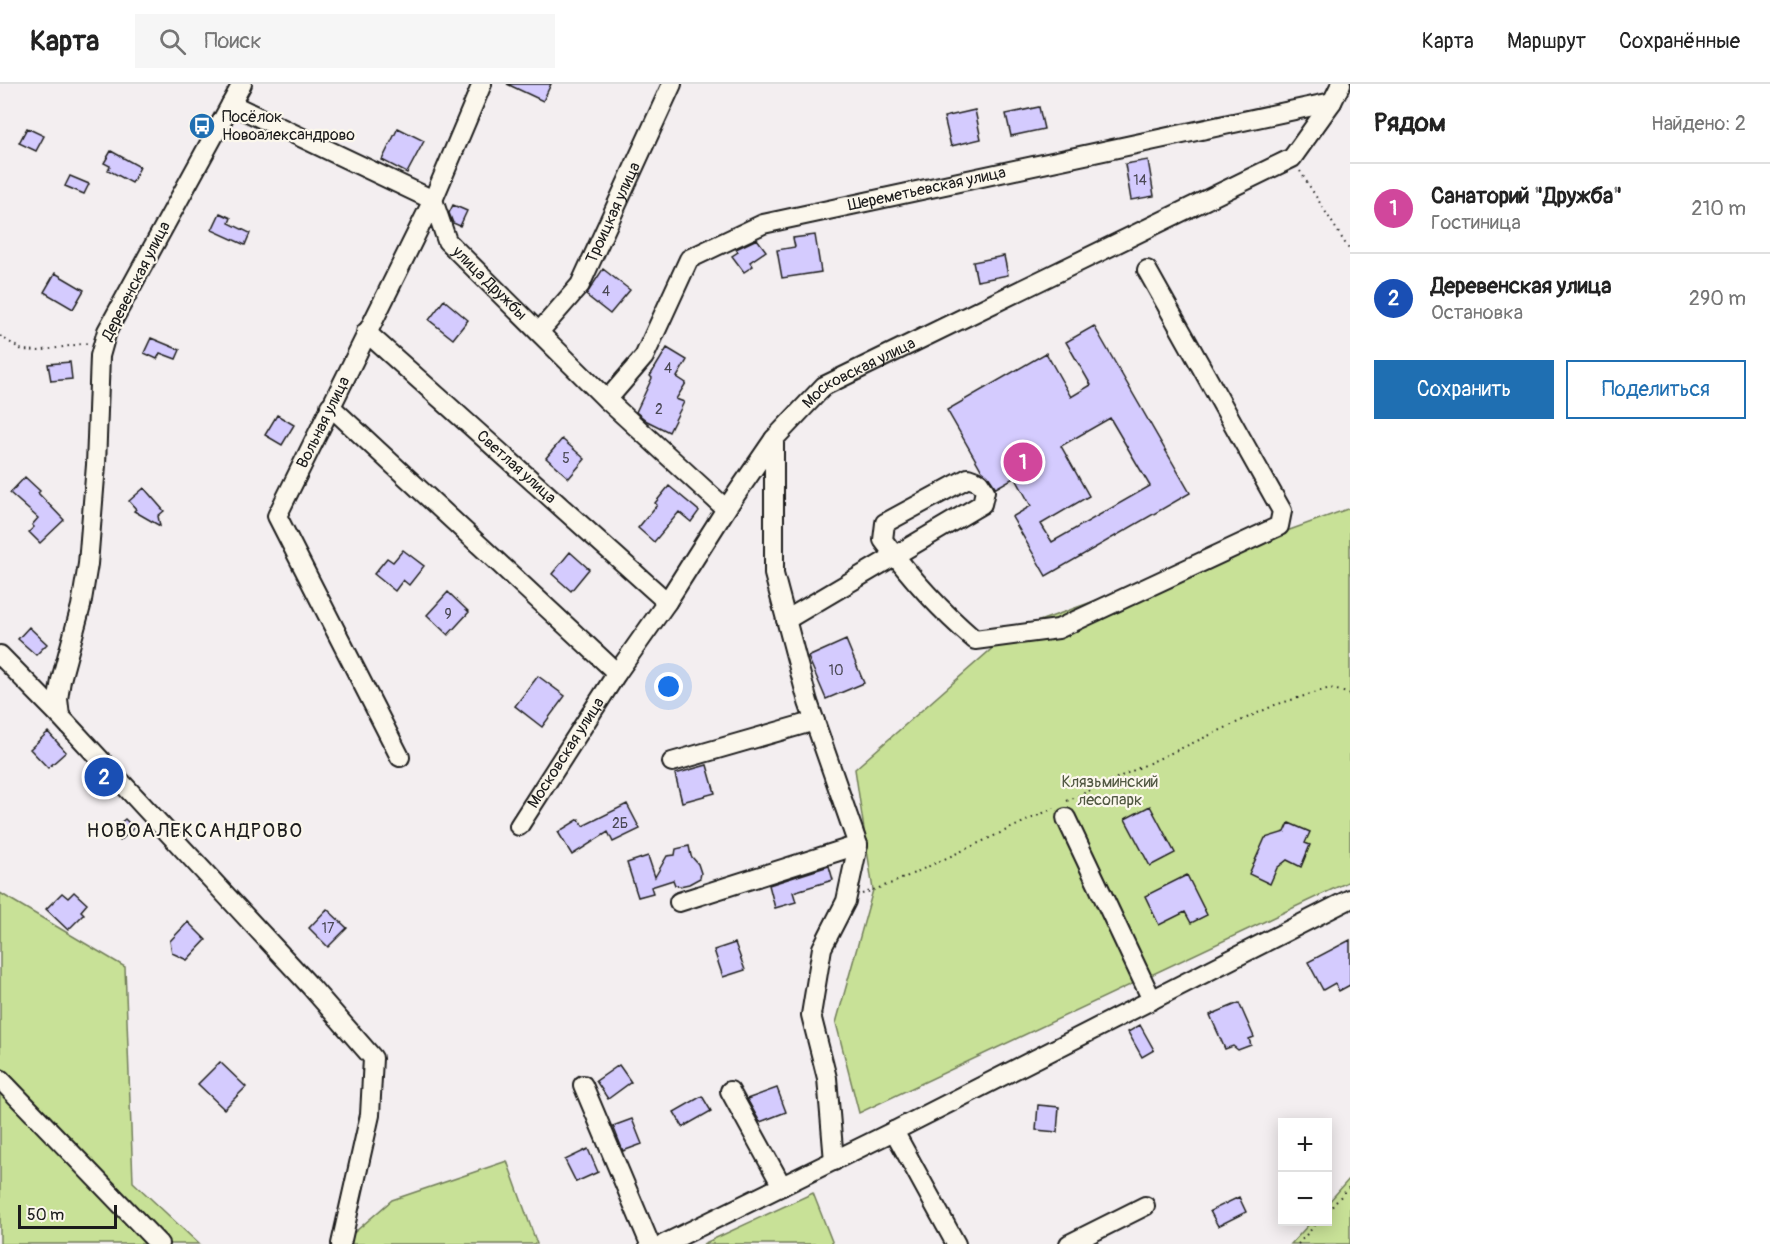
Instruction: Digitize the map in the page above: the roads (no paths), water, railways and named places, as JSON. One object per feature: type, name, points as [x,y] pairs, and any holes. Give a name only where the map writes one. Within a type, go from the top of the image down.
[{"type":"street","name":"Деревенская улица","points":[[60,716],[58,699],[61,680],[81,606],[88,564],[96,465],[99,356],[107,331],[242,84]]},
{"type":"street","name":"Вольная улица","points":[[400,757],[277,516],[433,200],[482,84]]},
{"type":"street","name":"Троицкая улица","points":[[539,332],[580,285],[672,84]]},
{"type":"street","name":"Московская улица","points":[[519,826],[617,673],[667,602],[774,439],[824,386],[1292,158],[1332,102],[1341,84]]},
{"type":"street","name":"Шереметьевская улица","points":[[607,400],[644,357],[689,259],[763,224],[1332,102]]},
{"type":"street","points":[[231,104],[433,200]]},
{"type":"street","name":"улица Дружбы","points":[[433,200],[447,241],[607,400],[726,509]]},
{"type":"street","points":[[786,620],[895,556],[982,504],[985,491],[979,482],[968,478],[885,523],[883,540],[895,556],[949,618],[975,640],[1058,628],[1279,526],[1282,511],[1147,270]]},
{"type":"street","name":"Светлая улица","points":[[366,332],[667,602]]},
{"type":"street","points":[[330,406],[617,673]]},
{"type":"street","points":[[774,439],[774,574],[815,721],[858,845],[846,901],[822,948],[811,1015],[827,1078],[834,1161]]},
{"type":"street","points":[[0,655],[60,716],[311,987],[373,1058],[370,1115],[341,1244]]},
{"type":"street","points":[[672,762],[815,721]]},
{"type":"street","points":[[1066,818],[1152,1000]]},
{"type":"street","points":[[679,902],[858,845]]},
{"type":"street","points":[[664,1244],[894,1131],[1350,899]]},
{"type":"street","points":[[0,1080],[159,1244]]},
{"type":"street","points":[[583,1085],[650,1244]]},
{"type":"street","points":[[730,1091],[782,1186]]},
{"type":"street","points":[[894,1131],[956,1244]]},
{"type":"street","points":[[1069,1244],[1145,1206]]},
{"type":"place","name":"Посёлок Новоалександрово","points":[[202,126]]},
{"type":"place","name":"Санаторий \"Дружба\"","points":[[1023,462]]},
{"type":"place","name":"Деревенская улица","points":[[104,777]]},
{"type":"district","name":"НОВОАЛЕКСАНДРОВО","points":[[195,830]]},
{"type":"park label","name":"Клязьминский лесопарк","points":[[1110,791]]}]
